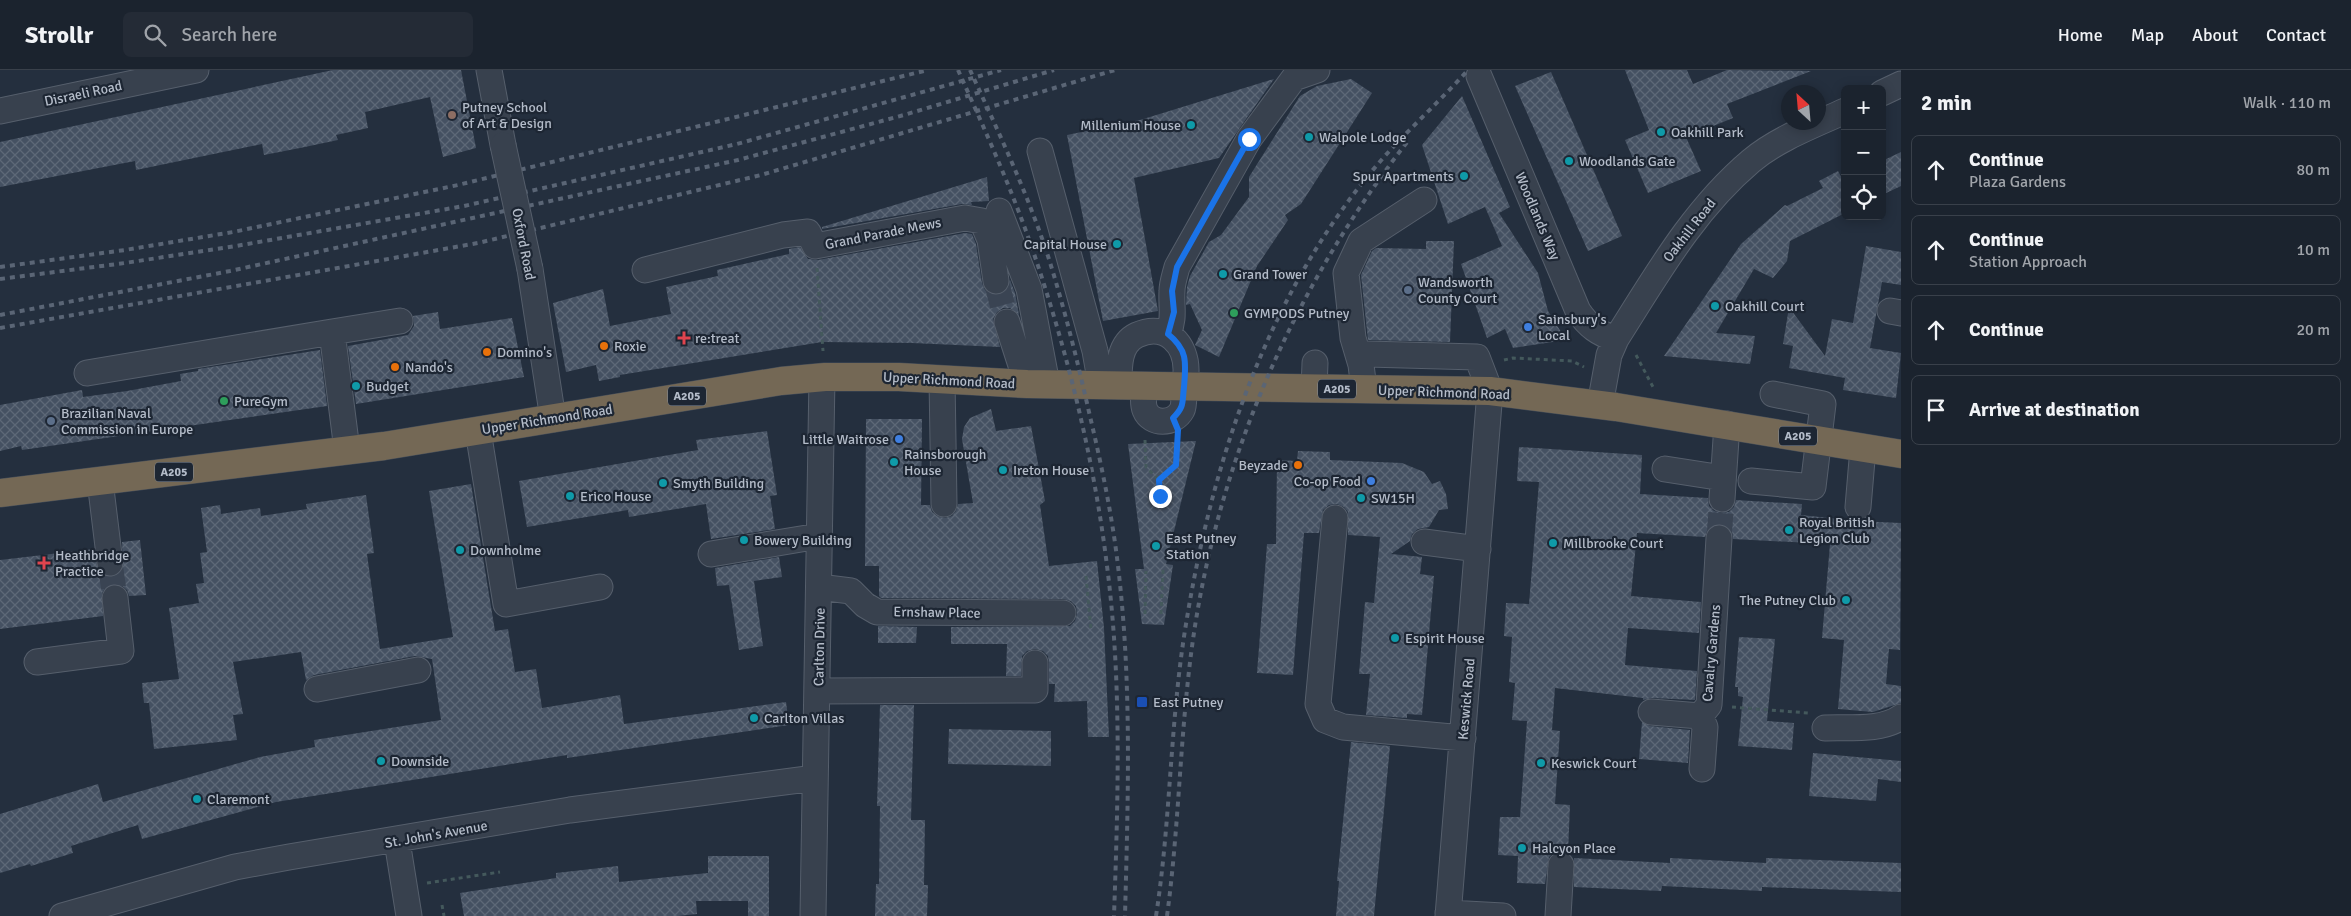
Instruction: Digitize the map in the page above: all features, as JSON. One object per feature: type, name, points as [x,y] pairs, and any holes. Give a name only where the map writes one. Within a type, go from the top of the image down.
[{"type":"highway","name":"Upper Richmond Road","points":[[0,492],[347,450],[478,431],[781,381],[824,377],[900,376],[1037,384],[1184,386],[1315,376],[1362,377],[1671,415],[1901,454]]},
{"type":"street","name":"Disraeli Road","points":[[0,111],[196,70]]},
{"type":"street","name":"Oxford Road","points":[[489,70],[530,269],[553,419]]},
{"type":"street","points":[[1168,334],[1174,312],[1172,291],[1177,267],[1244,147],[1294,78],[1317,70]]},
{"type":"street","name":"Woodlands Way","points":[[1479,76],[1578,311],[1587,324],[1604,336],[1616,339]]},
{"type":"street","points":[[1886,91],[1901,84]]},
{"type":"street","name":"Oakhill Road","points":[[1600,405],[1609,355],[1616,339],[1672,250],[1731,181],[1752,160],[1778,144],[1841,113]]},
{"type":"street","points":[[1040,151],[1094,351],[1122,386],[1145,410],[1163,419],[1182,410],[1186,373],[1184,354],[1179,343],[1168,334],[1155,331],[1144,332],[1134,337],[1122,350],[1119,364],[1122,386]]},
{"type":"street","points":[[1362,377],[1353,338],[1346,273],[1361,241],[1424,200]]},
{"type":"street","points":[[999,212],[1029,289],[1037,384]]},
{"type":"street","name":"Grand Parade Mews","points":[[645,270],[783,235],[808,232],[815,246],[965,218],[982,221],[990,240],[996,281]]},
{"type":"street","points":[[87,373],[400,321]]},
{"type":"street","points":[[1007,322],[1037,384]]},
{"type":"street","points":[[332,332],[347,450]]},
{"type":"street","name":"Carlton Drive","points":[[813,916],[819,536],[824,377]]},
{"type":"street","points":[[942,379],[944,504]]},
{"type":"street","name":"Keswick Road","points":[[1448,914],[1490,392]]},
{"type":"street","points":[[1751,481],[1813,488],[1823,404],[1772,394]]},
{"type":"street","points":[[1665,469],[1722,488],[1727,424]]},
{"type":"street","points":[[478,431],[506,604],[600,587]]},
{"type":"street","points":[[1858,507],[1863,448]]},
{"type":"street","points":[[100,480],[110,563]]},
{"type":"street","points":[[1335,518],[1318,704],[1325,720],[1343,727],[1463,738]]},
{"type":"street","points":[[712,554],[819,536]]},
{"type":"street","name":"Cavalry Gardens","points":[[1651,712],[1704,710],[1719,538]]},
{"type":"street","points":[[1424,542],[1478,548]]},
{"type":"street","name":"Ernshaw Place","points":[[819,587],[851,591],[865,605],[877,612],[1062,613]]},
{"type":"street","points":[[37,662],[122,651],[114,598]]},
{"type":"street","points":[[818,691],[1034,690],[1035,663]]},
{"type":"street","points":[[317,689],[418,670]]},
{"type":"street","points":[[1702,769],[1705,727],[1704,710]]},
{"type":"street","points":[[1825,728],[1877,726],[1901,717]]},
{"type":"street","name":"St. John's Avenue","points":[[62,916],[235,867],[397,841],[570,810],[815,778]]},
{"type":"street","points":[[397,841],[409,916]]},
{"type":"street","points":[[1558,916],[1560,865]]},
{"type":"street","points":[[1448,914],[1503,916]]},
{"type":"path","points":[[815,246],[824,377]]},
{"type":"path","points":[[1616,339],[1632,344],[1651,385],[1663,395],[1671,415]]},
{"type":"path","points":[[1159,480],[1176,465],[1178,430],[1163,419],[1145,431],[1146,467],[1159,480],[1160,496]]},
{"type":"path","points":[[1161,614],[1163,570]]},
{"type":"path","points":[[1145,614],[1146,571]]},
{"type":"path","points":[[1086,576],[1091,630]]},
{"type":"path","points":[[1704,710],[1817,714],[1825,728]]},
{"type":"path","points":[[404,887],[500,872]]},
{"type":"path","points":[[442,904],[444,916]]},
{"type":"building","points":[[333,70],[461,70],[476,148],[443,157],[430,97],[365,112],[368,128],[336,135],[338,140],[300,148],[264,155],[262,144],[136,170],[135,161],[0,187],[0,142]]},
{"type":"building","name":"Oakhill Park","points":[[1625,70],[1687,70],[1693,84],[1727,70],[1811,71],[1727,104],[1733,118],[1686,137],[1701,171],[1648,193],[1625,140],[1649,130]]},
{"type":"building","name":"Woodlands Gate","points":[[1551,72],[1622,236],[1588,251],[1515,86]]},
{"type":"building","name":"Capital House","points":[[1274,79],[1219,158],[1134,178],[1158,311],[1103,321],[1067,135],[1140,120]]},
{"type":"building","points":[[1351,79],[1372,93],[1301,204],[1285,215],[1288,220],[1257,266],[1219,357],[1195,345],[1202,330],[1190,304],[1186,305],[1187,287],[1190,276],[1209,242],[1221,235],[1249,197],[1249,177],[1300,96],[1317,86]]},
{"type":"building","points":[[1462,96],[1510,207],[1499,213],[1538,273],[1548,311],[1566,340],[1513,348],[1505,329],[1487,338],[1461,264],[1502,246],[1485,207],[1448,224],[1422,145]]},
{"type":"building","points":[[1901,152],[1901,186],[1886,193],[1886,175],[1886,159]]},
{"type":"building","name":"Oakhill Court","points":[[1838,171],[1841,177],[1841,215],[1790,241],[1787,261],[1773,278],[1754,269],[1716,333],[1755,336],[1750,364],[1664,356],[1741,244],[1785,205],[1787,206],[1823,188],[1819,181]]},
{"type":"building","points":[[987,177],[989,201],[971,202],[972,205],[962,204],[822,229],[822,227]]},
{"type":"building","points":[[965,233],[972,234],[976,244],[982,283],[985,290],[991,294],[999,295],[1005,292],[1010,280],[1015,293],[1019,315],[1010,308],[1003,308],[997,312],[993,319],[1000,347],[912,343],[822,342],[620,375],[620,377],[599,381],[596,365],[566,372],[553,303],[603,289],[610,326],[671,314],[666,287],[718,276],[717,270],[789,254],[789,249],[800,247],[808,259],[818,260]]},
{"type":"building","name":"Wandsworth County Court","points":[[1426,241],[1454,241],[1450,342],[1368,340],[1361,275],[1372,251],[1376,248],[1426,249]]},
{"type":"building","points":[[1866,246],[1901,252],[1901,285],[1882,282],[1870,348],[1901,353],[1896,398],[1843,390],[1845,378],[1789,368],[1793,346],[1783,344],[1789,307],[1825,356],[1832,319],[1853,323]]},
{"type":"building","points":[[438,312],[440,329],[512,318],[524,377],[356,404],[348,346],[408,335],[414,326],[413,316]]},
{"type":"building","points":[[320,350],[327,406],[22,450],[21,446],[0,451],[0,405],[82,390],[83,397],[127,391],[181,381],[180,374],[198,371],[198,369]]},
{"type":"building","points":[[991,409],[996,431],[1031,426],[1045,501],[1040,505],[1049,566],[1097,561],[1104,628],[1109,737],[1088,737],[1087,701],[1054,702],[1055,684],[1049,684],[1048,656],[1043,651],[1035,649],[1027,651],[1022,656],[1021,676],[1006,676],[1007,644],[951,644],[951,627],[1070,626],[1075,621],[1077,614],[1076,606],[1071,601],[1063,599],[881,598],[879,596],[879,566],[865,566],[866,419],[922,419],[921,505],[930,505],[932,512],[937,516],[945,518],[952,516],[958,504],[973,503],[962,439],[964,427],[970,418]]},
{"type":"building","points":[[767,431],[777,495],[770,496],[775,529],[711,539],[706,504],[629,517],[628,510],[527,527],[519,481],[698,450],[696,440]]},
{"type":"building","points":[[1196,441],[1166,564],[1173,565],[1164,625],[1142,624],[1135,569],[1144,569],[1128,444]]},
{"type":"building","points":[[1519,447],[1642,455],[1640,494],[1708,498],[1709,506],[1714,511],[1721,513],[1729,512],[1734,507],[1736,500],[1802,504],[1801,515],[1857,521],[1901,523],[1900,650],[1889,649],[1886,684],[1901,686],[1901,703],[1873,712],[1838,709],[1844,640],[1822,638],[1830,544],[1733,539],[1732,531],[1720,524],[1712,525],[1705,537],[1637,533],[1631,596],[1701,602],[1699,633],[1628,628],[1625,665],[1697,671],[1695,700],[1652,698],[1643,700],[1643,698],[1555,688],[1552,730],[1560,731],[1555,804],[1570,805],[1568,853],[1555,852],[1549,857],[1545,884],[1517,883],[1518,856],[1498,855],[1500,817],[1520,817],[1527,721],[1512,720],[1515,683],[1509,682],[1512,637],[1504,636],[1506,603],[1529,604],[1539,482],[1517,481]]},
{"type":"building","points":[[1298,451],[1330,452],[1330,460],[1402,463],[1424,472],[1432,484],[1440,481],[1446,494],[1448,509],[1439,510],[1429,527],[1418,529],[1412,534],[1410,541],[1391,554],[1422,557],[1420,574],[1434,576],[1422,715],[1407,714],[1407,718],[1366,715],[1370,674],[1359,674],[1365,602],[1374,603],[1380,537],[1348,535],[1348,512],[1344,507],[1337,504],[1329,505],[1323,510],[1319,533],[1304,533],[1293,675],[1257,673],[1267,544],[1276,544],[1277,460],[1297,461]]},
{"type":"building","points":[[471,484],[495,631],[508,629],[515,672],[536,669],[542,708],[620,695],[624,724],[786,702],[789,725],[567,758],[567,755],[276,802],[142,839],[138,825],[71,846],[73,853],[0,873],[0,814],[98,784],[103,802],[260,757],[315,747],[314,740],[441,720],[432,659],[415,656],[314,675],[306,680],[301,652],[233,662],[243,714],[233,715],[237,740],[154,749],[149,703],[144,703],[142,683],[179,679],[169,608],[199,603],[196,584],[204,583],[200,553],[207,552],[201,508],[220,505],[221,514],[260,508],[261,516],[307,509],[306,504],[366,495],[374,553],[367,554],[380,649],[453,637],[429,491]]},
{"type":"building","points":[[140,540],[146,595],[129,596],[127,590],[121,585],[113,584],[106,587],[102,593],[103,616],[0,629],[0,560],[94,549],[98,571],[105,576],[112,577],[119,574],[123,568],[122,542]]},
{"type":"building","points":[[779,557],[782,577],[754,581],[763,646],[739,650],[729,585],[717,586],[715,568]]},
{"type":"building","points":[[878,626],[917,627],[916,643],[878,643]]},
{"type":"building","points":[[1739,637],[1775,639],[1767,721],[1794,723],[1792,750],[1738,746],[1743,697],[1738,696],[1738,687],[1735,687]]},
{"type":"building","points":[[880,705],[914,705],[911,820],[925,820],[924,885],[928,885],[927,916],[875,916],[876,884],[879,884],[880,806],[877,806]]},
{"type":"building","points":[[1642,722],[1650,726],[1690,730],[1688,763],[1639,759]]},
{"type":"building","points":[[949,729],[1051,731],[1051,766],[948,764]]},
{"type":"building","points":[[1351,742],[1390,746],[1374,916],[1336,916],[1339,881],[1337,881]]},
{"type":"building","points":[[1813,753],[1901,761],[1901,782],[1878,779],[1876,801],[1809,796]]},
{"type":"building","points":[[708,856],[769,856],[769,916],[748,916],[748,901],[696,901],[697,914],[678,916],[464,916],[460,893],[556,878],[556,873],[618,866],[619,882],[708,873]]},
{"type":"building","points":[[1574,858],[1670,863],[1670,858],[1766,863],[1766,858],[1901,863],[1901,892],[1762,887],[1762,891],[1662,886],[1661,891],[1574,887]]},
{"type":"tunnel","points":[[996,281],[1007,322]]},
{"type":"tunnel","points":[[1719,538],[1722,499]]},
{"type":"tunnel","points":[[110,563],[115,598]]},
{"type":"railway","points":[[0,267],[125,250],[233,232],[458,185],[928,70]]},
{"type":"railway","points":[[958,70],[997,158],[1045,287],[1068,365],[1095,486],[1112,610],[1117,697],[1118,741],[1114,916]]},
{"type":"railway","points":[[970,70],[1021,185],[1048,256],[1080,372],[1109,508],[1116,547],[1127,697],[1128,785],[1125,916]]},
{"type":"railway","points":[[0,279],[236,246],[464,206],[737,144],[1001,70]]},
{"type":"railway","points":[[0,315],[230,271],[738,160],[904,115],[1054,70]]},
{"type":"railway","points":[[0,328],[478,243],[761,175],[1115,70]]},
{"type":"railway","points":[[1156,916],[1165,843],[1177,696],[1186,624],[1212,499],[1230,437],[1252,376],[1278,317],[1309,261],[1344,207],[1384,157],[1468,70]]},
{"type":"railway","points":[[1167,916],[1190,662],[1208,560],[1225,495],[1246,432],[1271,370],[1300,309],[1332,251],[1368,195],[1408,141]]},
{"type":"place","name":"Putney School of Art & Design","points":[[452,115]]},
{"type":"place","name":"Millenium House","points":[[1191,125]]},
{"type":"place","name":"Oakhill Park","points":[[1661,132]]},
{"type":"place","name":"Walpole Lodge","points":[[1309,137]]},
{"type":"place","name":"Woodlands Gate","points":[[1569,161]]},
{"type":"place","name":"Spur Apartments","points":[[1464,176]]},
{"type":"place","name":"Capital House","points":[[1117,244]]},
{"type":"place","name":"Grand Tower","points":[[1223,274]]},
{"type":"place","name":"Wandsworth County Court","points":[[1408,290]]},
{"type":"place","name":"Oakhill Court","points":[[1715,306]]},
{"type":"place","name":"GYMPODS Putney","points":[[1234,313]]},
{"type":"place","name":"Sainsbury's Local","points":[[1528,327]]},
{"type":"place","name":"re:treat","points":[[684,338]]},
{"type":"place","name":"Roxie","points":[[604,346]]},
{"type":"place","name":"Domino's","points":[[487,352]]},
{"type":"place","name":"Nando's","points":[[395,367]]},
{"type":"place","name":"Budget","points":[[356,386]]},
{"type":"place","name":"PureGym","points":[[224,401]]},
{"type":"place","name":"Brazilian Naval Commission in Europe","points":[[51,421]]},
{"type":"place","name":"Little Waitrose","points":[[899,439]]},
{"type":"place","name":"Rainsborough House","points":[[894,462]]},
{"type":"place","name":"Beyzade","points":[[1298,465]]},
{"type":"place","name":"Ireton House","points":[[1003,470]]},
{"type":"place","name":"Co-op Food","points":[[1371,481]]},
{"type":"place","name":"Smyth Building","points":[[663,483]]},
{"type":"place","name":"Erico House","points":[[570,496]]},
{"type":"place","name":"SW15H","points":[[1361,498]]},
{"type":"place","name":"Royal British Legion Club","points":[[1789,530]]},
{"type":"place","name":"Bowery Building","points":[[744,540]]},
{"type":"place","name":"Millbrooke Court","points":[[1553,543]]},
{"type":"place","name":"East Putney Station","points":[[1156,546]]},
{"type":"place","name":"Downholme","points":[[460,550]]},
{"type":"place","name":"Heathbridge Practice","points":[[44,563]]},
{"type":"place","name":"The Putney Club","points":[[1846,600]]},
{"type":"place","name":"Espirit House","points":[[1395,638]]},
{"type":"place","name":"East Putney","points":[[1142,702]]},
{"type":"place","name":"Carlton Villas","points":[[754,718]]},
{"type":"place","name":"Downside","points":[[381,761]]},
{"type":"place","name":"Keswick Court","points":[[1541,763]]},
{"type":"place","name":"Claremont","points":[[197,799]]},
{"type":"place","name":"Halcyon Place","points":[[1522,848]]},
{"type":"route","points":[[1160,496],[1159,480],[1176,465],[1178,430],[1173,418],[1182,410],[1184,401],[1186,365],[1184,354],[1179,343],[1168,334],[1174,312],[1172,291],[1177,267],[1249,139]]}]
